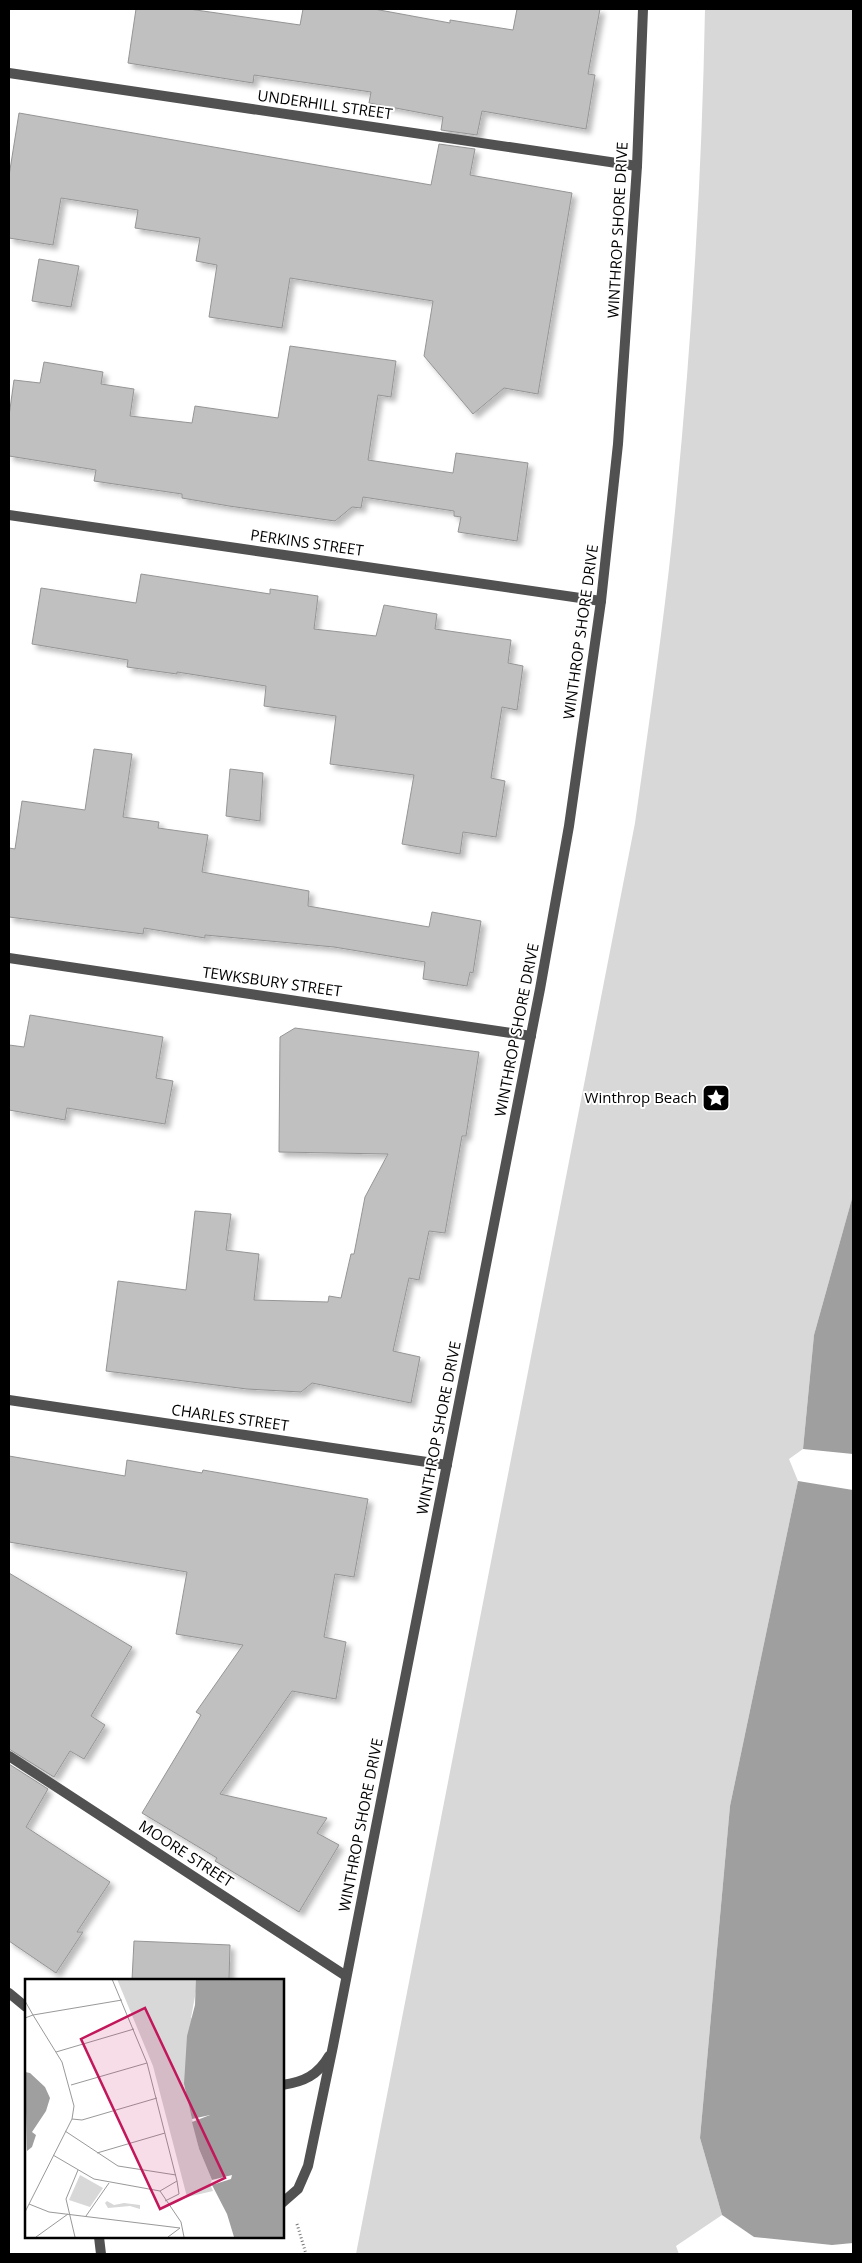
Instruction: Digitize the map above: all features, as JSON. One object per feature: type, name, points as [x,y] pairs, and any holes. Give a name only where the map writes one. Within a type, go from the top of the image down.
[{"type":"street","name":"WINTHROP SHORE DRIVE","points":[[284,2201],[298,2189],[308,2166],[447,1465],[562,870],[601,601],[622,407],[637,166],[643,9]]},
{"type":"street","name":"UNDERHILL STREET","points":[[9,73],[637,166]]},
{"type":"street","name":"PERKINS STREET","points":[[9,514],[601,601]]},
{"type":"street","name":"TEWKSBURY STREET","points":[[9,958],[531,1036]]},
{"type":"street","name":"CHARLES STREET","points":[[9,1400],[447,1465]]},
{"type":"street","name":"MOORE STREET","points":[[9,1756],[346,1976]]},
{"type":"street","points":[[9,1992],[25,2006]]},
{"type":"street","name":"WINTHROP SHORE DRIVE","points":[[284,2085],[299,2082],[314,2075],[326,2062],[333,2046]]},
{"type":"street","points":[[99,2238],[101,2254]]},
{"type":"shaded area","name":"Winthrop Beach","points":[[705,9],[853,9],[853,1195],[814,1335],[803,1449],[789,1459],[798,1481],[730,1806],[700,2138],[722,2215],[676,2246],[679,2254],[356,2254],[635,823],[663,622],[682,440],[699,194]]},
{"type":"shaded area","points":[[853,1195],[853,1454],[803,1449],[814,1335]]},
{"type":"shaded area","points":[[798,1481],[853,1490],[853,2243],[832,2245],[754,2237],[722,2215],[700,2138],[730,1806]]},
{"type":"building","points":[[136,9],[189,9],[300,25],[303,9],[374,9],[450,23],[450,20],[513,30],[517,9],[600,9],[588,74],[595,75],[586,129],[482,111],[477,135],[441,130],[443,117],[369,103],[371,92],[254,75],[253,83],[128,63]]},
{"type":"building","points":[[19,113],[431,185],[439,144],[475,149],[470,175],[572,193],[538,394],[504,388],[473,414],[424,356],[433,301],[290,278],[282,328],[209,317],[217,265],[196,261],[200,238],[135,228],[138,210],[61,198],[53,245],[9,238],[9,176]]},
{"type":"building","points":[[39,259],[79,266],[71,307],[32,301]]},
{"type":"building","points":[[290,346],[396,361],[391,397],[378,395],[368,460],[453,473],[456,453],[528,463],[517,541],[458,532],[461,517],[454,516],[454,511],[363,497],[361,508],[352,507],[335,521],[229,506],[182,498],[182,494],[94,481],[96,470],[9,456],[9,416],[14,380],[40,383],[44,362],[103,372],[101,384],[134,389],[130,416],[192,423],[195,406],[278,418]]},
{"type":"building","points":[[141,574],[270,594],[270,589],[318,596],[314,629],[376,636],[384,605],[437,614],[435,629],[511,640],[508,663],[523,666],[517,710],[502,707],[491,778],[505,781],[496,837],[463,832],[460,854],[402,844],[414,775],[330,764],[336,716],[264,706],[266,686],[177,672],[177,674],[127,667],[128,660],[32,644],[41,588],[136,603]]},
{"type":"building","points":[[94,749],[132,754],[123,817],[159,822],[158,828],[208,835],[202,872],[309,891],[308,906],[429,927],[432,912],[481,921],[473,973],[470,972],[467,986],[423,979],[425,962],[334,947],[205,935],[205,938],[144,928],[143,934],[9,917],[9,848],[15,849],[22,801],[85,810]]},
{"type":"building","points":[[230,769],[263,773],[260,821],[226,816]]},
{"type":"building","points":[[30,1015],[163,1037],[156,1078],[173,1081],[165,1124],[67,1108],[65,1120],[9,1110],[9,1045],[24,1047]]},
{"type":"building","points":[[295,1028],[479,1052],[466,1136],[462,1136],[445,1233],[429,1231],[419,1280],[409,1278],[393,1351],[420,1357],[411,1403],[312,1383],[301,1392],[247,1389],[106,1371],[118,1281],[186,1290],[195,1211],[231,1214],[226,1250],[259,1254],[254,1300],[328,1302],[329,1296],[341,1298],[351,1254],[354,1254],[365,1197],[388,1154],[279,1152],[280,1037]]},
{"type":"building","points":[[9,1456],[125,1476],[127,1460],[202,1473],[203,1470],[368,1499],[354,1577],[335,1574],[324,1637],[346,1642],[336,1699],[292,1691],[220,1794],[327,1818],[317,1833],[339,1845],[299,1912],[215,1861],[217,1858],[142,1813],[201,1715],[196,1712],[243,1645],[176,1634],[187,1572],[9,1542]]},
{"type":"building","points":[[9,1573],[132,1647],[91,1716],[105,1725],[84,1759],[70,1751],[54,1777],[9,1749]]},
{"type":"building","points":[[9,1764],[48,1789],[26,1827],[110,1882],[77,1932],[83,1932],[56,1973],[9,1941]]},
{"type":"building","points":[[134,1941],[230,1945],[229,1979],[132,1979]]},
{"type":"place","name":"Winthrop Beach","points":[[716,1098]]}]
